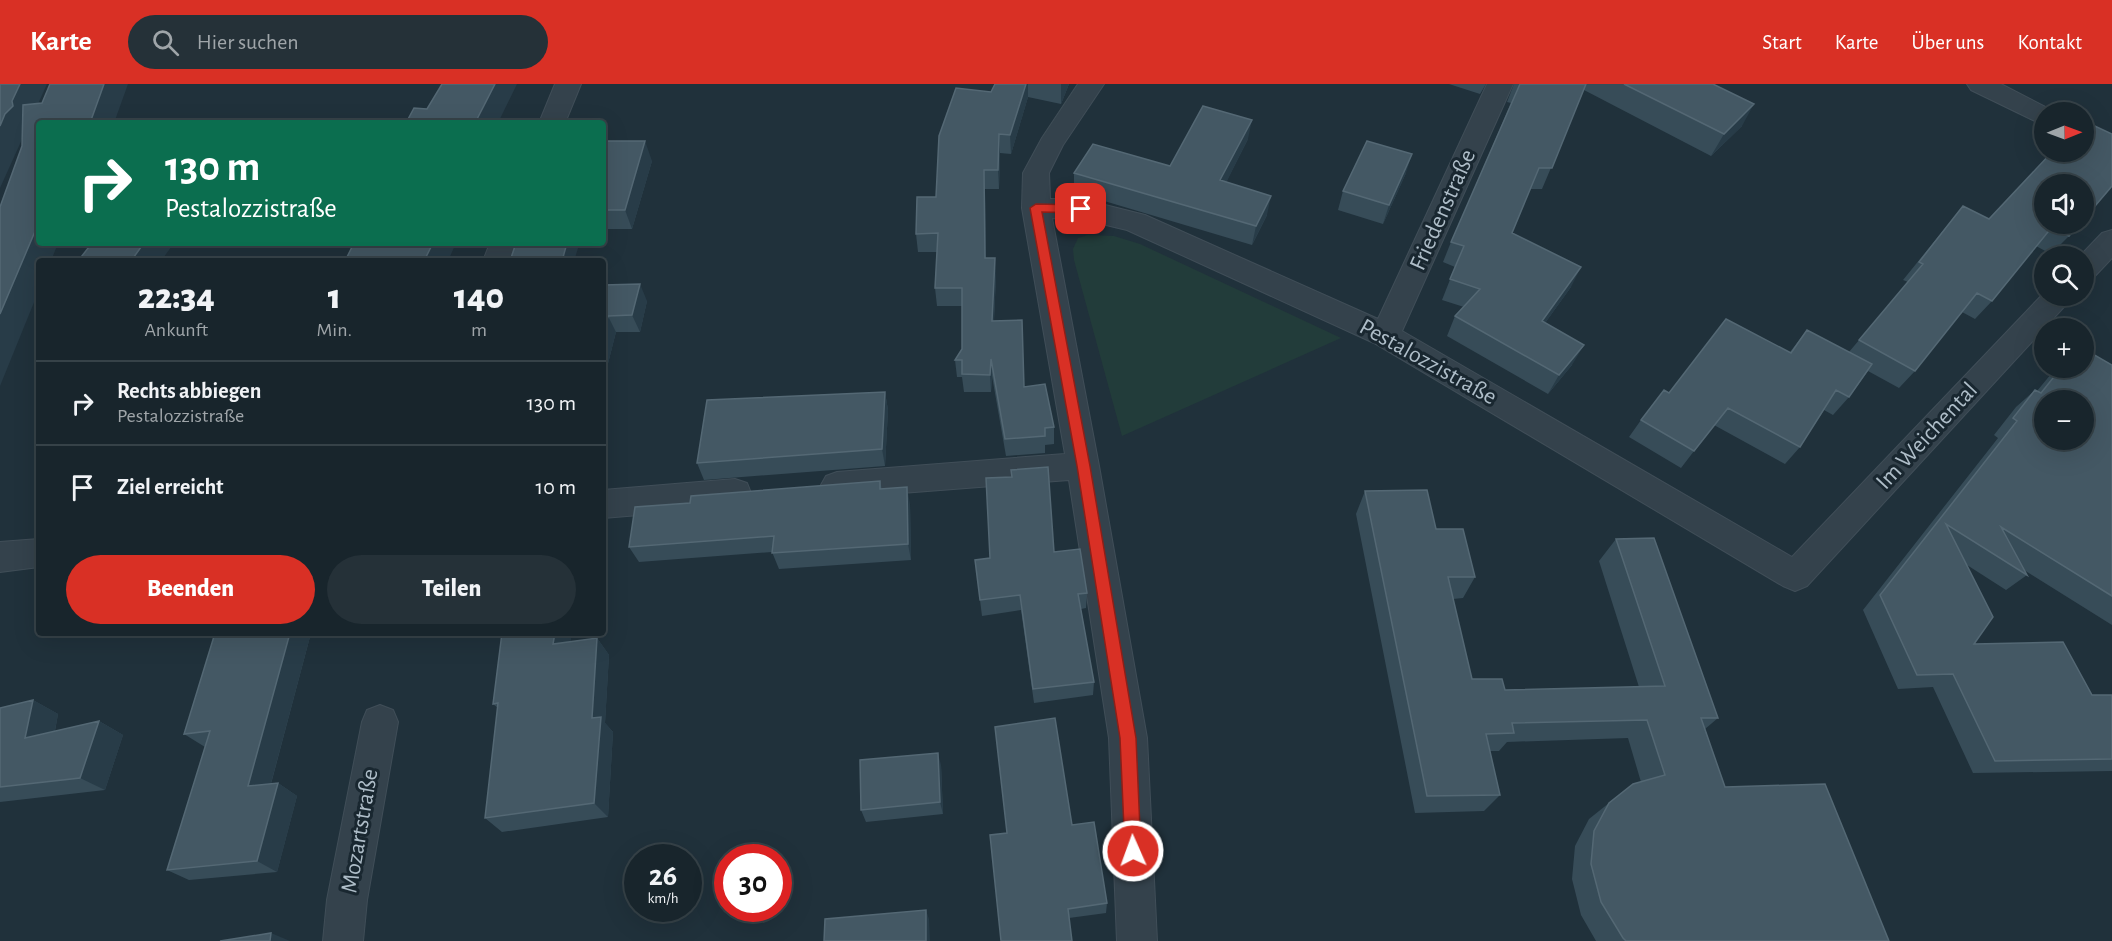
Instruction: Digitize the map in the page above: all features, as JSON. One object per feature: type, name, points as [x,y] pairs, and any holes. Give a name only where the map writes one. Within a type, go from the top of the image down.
[{"type":"street","points":[[553,120],[568,84]]},
{"type":"street","points":[[1091,84],[1051,144],[1036,173],[1036,208],[1083,466],[1128,738],[1137,941]]},
{"type":"street","name":"Friedenstraße","points":[[1385,335],[1500,84]]},
{"type":"street","points":[[1980,84],[2034,110]]},
{"type":"street","name":"Pestalozzistraße","points":[[1036,208],[1081,209],[1135,222],[1385,335],[1795,576]]},
{"type":"street","points":[[2094,259],[2112,240]]},
{"type":"street","name":"Im Weichental","points":[[1795,576],[2051,306]]},
{"type":"street","points":[[802,488],[1083,466]]},
{"type":"street","points":[[606,504],[767,491]]},
{"type":"street","points":[[0,557],[36,554]]},
{"type":"street","name":"Mozartstraße","points":[[343,941],[347,900],[380,722]]},
{"type":"green space","points":[[1088,235],[1114,236],[1140,244],[1341,338],[1122,436],[1074,260],[1073,249],[1078,238]]},
{"type":"building","points":[[0,84],[20,84],[12,101],[13,106],[5,114],[0,126]]},
{"type":"building","points":[[50,84],[104,84],[91,120],[36,120],[36,229],[0,314],[0,207],[22,146],[23,105],[42,103]]},
{"type":"building","points":[[442,84],[495,84],[477,120],[408,120],[414,108],[427,109]]},
{"type":"building","points":[[995,84],[1026,84],[1010,135],[999,134],[998,170],[984,170],[985,258],[995,258],[992,321],[1022,320],[1024,387],[1045,384],[1054,427],[1045,428],[1045,436],[1005,439],[991,359],[990,375],[962,374],[962,360],[955,360],[962,349],[962,288],[935,288],[938,233],[916,234],[917,197],[936,197],[939,136],[956,88],[991,92]]},
{"type":"building","points":[[1520,84],[1586,84],[1552,168],[1539,168],[1512,233],[1581,267],[1542,321],[1584,345],[1559,375],[1455,316],[1480,289],[1450,279],[1464,246],[1451,242]]},
{"type":"building","points":[[1624,84],[1713,84],[1754,104],[1724,134]]},
{"type":"building","points":[[1203,106],[1252,120],[1220,180],[1271,196],[1256,226],[1074,173],[1093,144],[1170,166]]},
{"type":"building","points":[[2094,126],[2112,134],[2112,186],[2094,207],[2094,174],[2034,174],[2034,234],[2046,234],[2037,246],[2034,246],[2034,249],[1992,301],[1977,293],[1915,371],[1859,340],[1923,264],[1919,262],[1963,206],[1989,219],[2043,162],[2094,162]]},
{"type":"building","points":[[606,141],[645,141],[625,210],[606,210]]},
{"type":"building","points":[[1367,141],[1412,154],[1389,205],[1343,191]]},
{"type":"building","points":[[90,246],[142,246],[133,258],[80,258]]},
{"type":"building","points":[[352,246],[432,246],[426,258],[346,258]]},
{"type":"building","points":[[515,246],[566,246],[563,258],[511,258]]},
{"type":"building","points":[[640,284],[632,315],[608,316],[606,324],[606,285]]},
{"type":"building","points":[[1726,319],[1791,353],[1807,330],[1872,364],[1849,397],[1836,390],[1800,447],[1728,408],[1694,451],[1641,420],[1664,390],[1669,393]]},
{"type":"building","points":[[2094,355],[2112,365],[2112,596],[2001,527],[2027,575],[1946,524],[1993,617],[1974,644],[2063,642],[2092,695],[2112,695],[2112,759],[1995,761],[1953,674],[1917,675],[1880,595],[2017,421],[2013,418],[2034,391],[2034,450],[2094,450],[2094,390],[2043,390],[2053,378],[2094,378]]},
{"type":"building","points":[[885,392],[882,449],[697,463],[707,400]]},
{"type":"building","points":[[1048,467],[1054,552],[1080,549],[1087,593],[1078,594],[1094,682],[1033,689],[1020,595],[980,600],[975,560],[990,558],[986,478],[1012,477],[1011,470]]},
{"type":"building","points":[[880,481],[880,489],[907,487],[908,544],[772,553],[774,536],[629,547],[635,507],[690,503],[691,496]]},
{"type":"building","points":[[1427,490],[1436,529],[1463,529],[1475,577],[1448,577],[1472,679],[1502,679],[1505,690],[1665,686],[1616,539],[1654,538],[1718,718],[1701,718],[1725,787],[1825,784],[1889,941],[1626,941],[1601,902],[1591,864],[1594,831],[1609,803],[1633,784],[1665,775],[1647,720],[1512,723],[1514,733],[1486,734],[1500,795],[1427,796],[1365,491]]},
{"type":"building","points":[[214,636],[289,636],[248,786],[278,783],[257,861],[167,870],[210,731],[184,734]]},
{"type":"building","points":[[502,636],[554,636],[553,644],[597,638],[592,718],[601,717],[594,803],[485,818],[498,703],[493,704]]},
{"type":"building","points":[[33,700],[25,738],[99,721],[80,778],[0,787],[0,708]]},
{"type":"building","points":[[1055,718],[1072,825],[1094,822],[1107,903],[1068,909],[1072,941],[1001,941],[990,835],[1007,833],[995,727]]},
{"type":"building","points":[[938,753],[940,802],[861,810],[860,760]]},
{"type":"building","points":[[926,910],[926,941],[824,941],[825,919]]},
{"type":"building","points":[[271,933],[270,941],[220,941]]},
{"type":"route","points":[[1081,209],[1036,208],[1083,466],[1128,738],[1133,851]]}]
